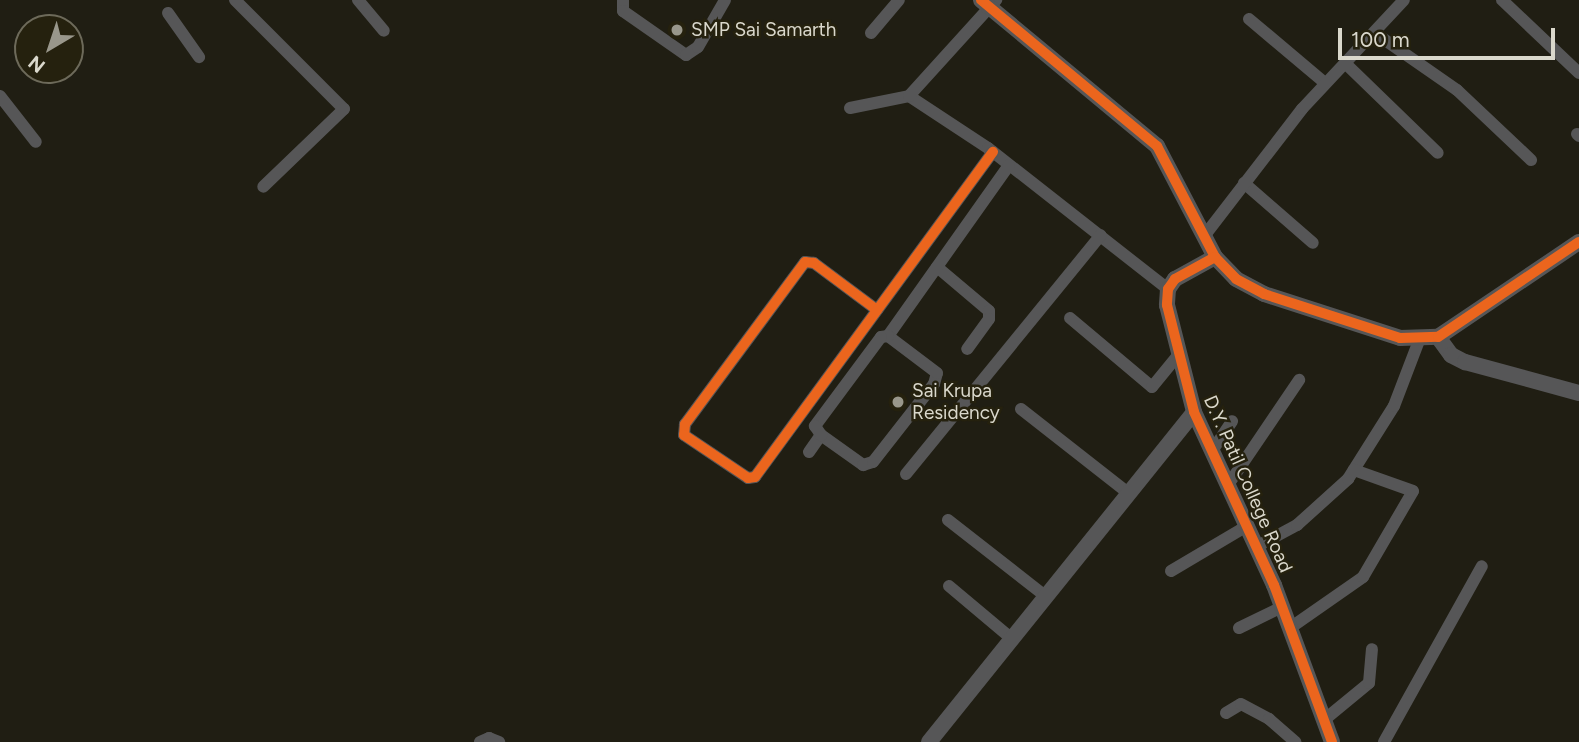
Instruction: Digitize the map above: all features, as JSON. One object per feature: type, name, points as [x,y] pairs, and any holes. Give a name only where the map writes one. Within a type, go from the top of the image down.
[{"type":"street","points":[[235,0],[344,109],[263,187]]},
{"type":"street","points":[[358,0],[384,31]]},
{"type":"street","points":[[623,0],[623,11],[686,55],[698,47],[725,0]]},
{"type":"street","points":[[871,33],[899,0]]},
{"type":"street","points":[[1205,235],[1325,83],[1376,33],[1404,0]]},
{"type":"street","points":[[1502,0],[1579,73]]},
{"type":"street","points":[[850,108],[909,96],[989,2],[1157,146],[1215,257],[1236,279],[1264,294],[1400,338],[1438,337],[1579,242]]},
{"type":"street","points":[[167,13],[199,57]]},
{"type":"street","points":[[1249,19],[1325,83]]},
{"type":"street","points":[[1376,33],[1457,90],[1531,160]]},
{"type":"street","points":[[1345,63],[1438,153]]},
{"type":"street","points":[[0,96],[36,142]]},
{"type":"street","points":[[909,96],[993,152],[1168,289],[1190,269],[1215,257]]},
{"type":"street","points":[[877,310],[814,263],[805,262],[685,424],[684,435],[748,478],[755,477],[993,152]]},
{"type":"street","points":[[888,336],[937,373],[934,384],[873,463],[863,465],[821,435],[815,426],[875,342],[888,336],[1009,165]]},
{"type":"street","points":[[1244,183],[1313,243]]},
{"type":"street","points":[[906,474],[1101,235]]},
{"type":"street","points":[[937,267],[989,311],[989,319],[967,349]]},
{"type":"street","name":"D.Y. Patil College Road","points":[[1168,289],[1167,305],[1194,412],[1282,607],[1332,742]]},
{"type":"street","points":[[1070,318],[1152,387],[1179,354]]},
{"type":"street","points":[[1438,337],[1451,355],[1465,362],[1579,393]]},
{"type":"street","points":[[1256,547],[1329,501],[1354,470],[1394,406],[1420,338]]},
{"type":"street","points":[[1228,485],[1299,380]]},
{"type":"street","points":[[1021,409],[1127,492]]},
{"type":"street","points":[[929,742],[1044,594],[1194,412]]},
{"type":"street","points":[[1212,452],[1232,421]]},
{"type":"street","points":[[808,452],[821,435]]},
{"type":"street","points":[[1290,628],[1363,577],[1413,491],[1354,470]]},
{"type":"street","points":[[948,520],[1044,594]]},
{"type":"street","points":[[1171,571],[1247,526]]},
{"type":"street","points":[[1384,742],[1482,566]]},
{"type":"street","points":[[950,586],[1011,638]]},
{"type":"street","points":[[1239,628],[1282,607]]},
{"type":"street","points":[[1324,720],[1369,683],[1372,649]]},
{"type":"street","points":[[1226,713],[1241,704],[1269,719],[1295,742]]},
{"type":"street","points":[[480,742],[489,738],[499,742]]},
{"type":"cycle path","points":[[981,0],[1157,146],[1215,257],[1236,279],[1264,294],[1400,338],[1438,337],[1579,242]]},
{"type":"cycle path","points":[[877,310],[814,263],[805,262],[685,424],[684,435],[748,478],[755,477],[993,152]]},
{"type":"cycle path","points":[[1215,257],[1175,279],[1168,289],[1167,305],[1194,412],[1274,585],[1332,742]]},
{"type":"place","name":"SMP Sai Samarth","points":[[677,30]]},
{"type":"place","name":"Sai Krupa Residency","points":[[898,402]]}]
